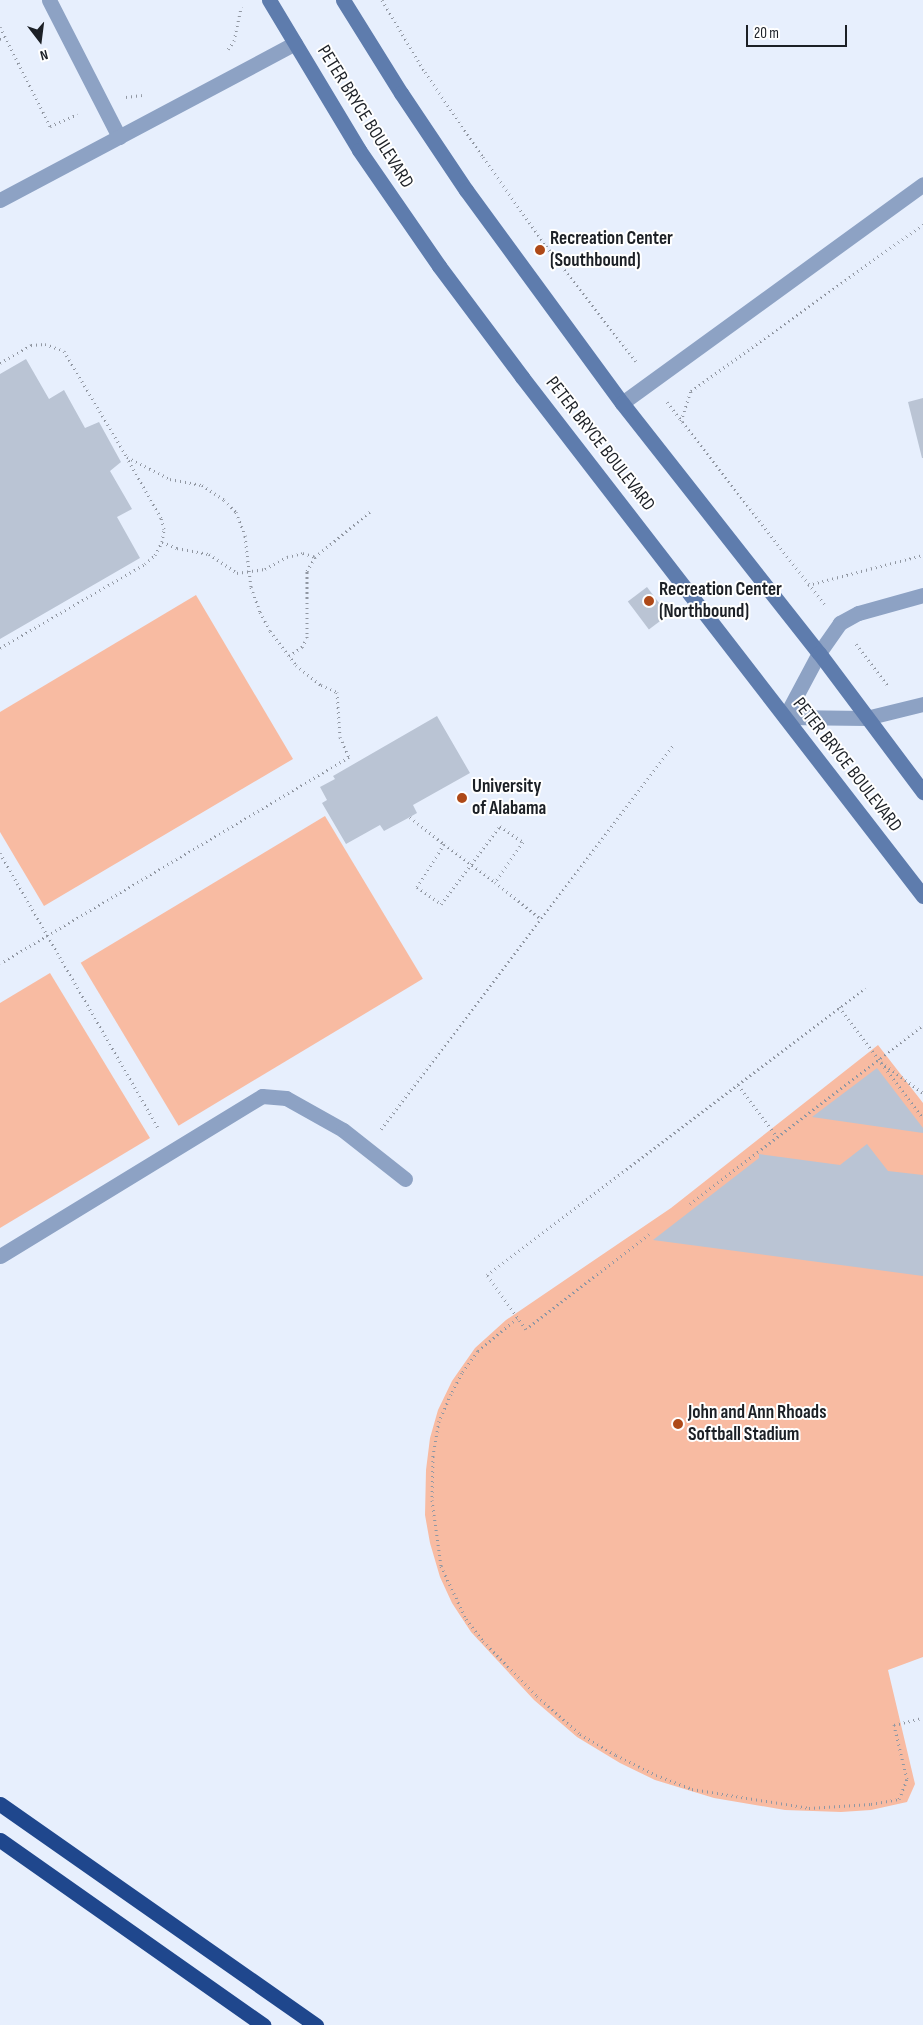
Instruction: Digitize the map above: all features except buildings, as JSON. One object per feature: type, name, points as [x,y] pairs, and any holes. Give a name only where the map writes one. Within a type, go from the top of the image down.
[{"type":"highway","points":[[0,1804],[316,2025]]},
{"type":"highway","points":[[0,1840],[263,2025]]},
{"type":"street","points":[[50,0],[119,137]]},
{"type":"street","name":"PETER BRYCE BOULEVARD","points":[[269,0],[359,150],[439,266],[522,377],[923,896]]},
{"type":"street","points":[[343,0],[401,93],[466,190],[622,403],[820,653],[866,718],[923,792]]},
{"type":"street","points":[[0,200],[295,43]]},
{"type":"street","points":[[622,403],[923,184]]},
{"type":"street","points":[[923,596],[858,613],[840,623],[820,653],[785,718],[866,718],[923,704]]},
{"type":"street","points":[[0,1256],[262,1096],[286,1098],[343,1130],[405,1179]]},
{"type":"path","points":[[0,39],[5,37]]},
{"type":"path","points":[[681,421],[691,391],[923,224]]},
{"type":"path","points":[[0,364],[31,345],[45,344],[64,351],[127,457],[161,518],[164,529],[162,542],[155,555],[145,564],[0,648]]},
{"type":"path","points":[[0,963],[349,756],[340,738],[337,692],[315,681],[289,656],[270,631],[260,612],[251,587],[245,536],[236,512],[224,500],[202,485],[170,479],[127,457]]},
{"type":"path","points":[[289,656],[302,647],[308,638],[307,571],[315,557],[372,510]]},
{"type":"path","points":[[162,542],[177,548],[209,554],[238,573],[249,573],[303,552],[315,557]]},
{"type":"path","points":[[808,585],[923,555]]},
{"type":"path","points":[[366,1148],[674,744]]},
{"type":"path","points":[[410,817],[541,919]]},
{"type":"path","points":[[444,844],[417,887],[441,904],[500,826],[523,842],[495,882]]},
{"type":"path","points":[[0,853],[171,1152]]},
{"type":"path","points":[[649,1234],[526,1329],[488,1275],[865,988]]},
{"type":"path","points":[[839,1008],[923,1118]]},
{"type":"path","points":[[690,1204],[923,1025]]},
{"type":"path","points":[[877,1060],[923,1092]]},
{"type":"path","points":[[738,1084],[777,1137]]},
{"type":"path","points":[[517,1318],[478,1351],[462,1373],[451,1394],[439,1421],[433,1456],[432,1500],[441,1566],[466,1619],[483,1641],[536,1696],[580,1734],[616,1756],[656,1775],[692,1789],[809,1808],[871,1804],[899,1799],[907,1780],[894,1725],[923,1718]]},
{"type":"shaded area","points":[[196,595],[293,759],[44,906],[0,832],[0,712]]},
{"type":"shaded area","points":[[325,816],[423,979],[179,1126],[81,963]]},
{"type":"shaded area","points":[[50,973],[150,1138],[0,1228],[0,1003]]},
{"type":"shaded area","name":"John and Ann Rhoads Softball Stadium","points":[[878,1045],[923,1103],[923,1657],[888,1670],[915,1784],[907,1802],[871,1810],[841,1812],[785,1810],[714,1798],[655,1780],[620,1763],[577,1737],[534,1700],[471,1632],[452,1603],[440,1577],[430,1543],[425,1515],[426,1470],[430,1438],[438,1410],[452,1381],[475,1348],[506,1320],[671,1208]]},
{"type":"place","name":"Recreation Center (Southbound)","points":[[540,250]]},
{"type":"place","name":"Recreation Center (Northbound)","points":[[649,601]]},
{"type":"place","name":"University of Alabama","points":[[462,798]]},
{"type":"place","name":"John and Ann Rhoads Softball Stadium","points":[[678,1424]]}]
